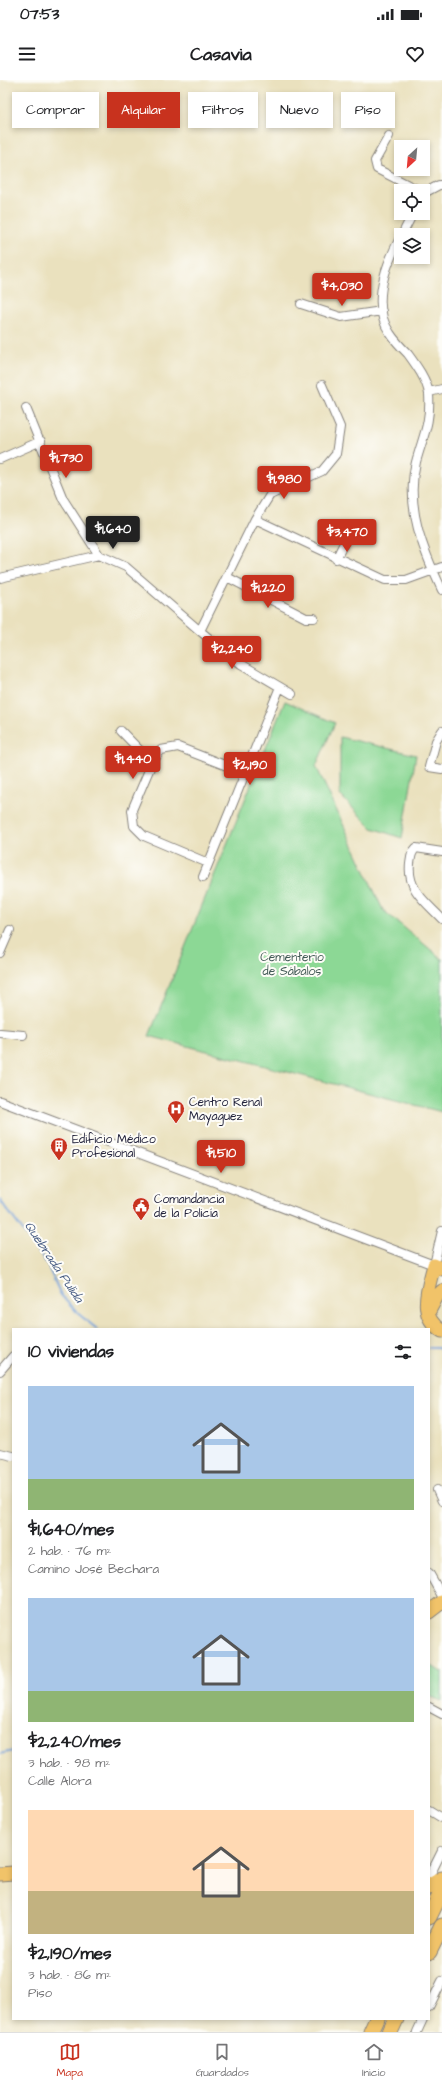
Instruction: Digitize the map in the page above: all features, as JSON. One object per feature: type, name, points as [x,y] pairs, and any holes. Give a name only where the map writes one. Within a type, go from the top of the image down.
[{"type":"highway","points":[[430,1886],[442,1880]]},
{"type":"highway","points":[[430,1915],[442,1891]]},
{"type":"highway","points":[[430,1950],[442,1926]]},
{"type":"highway","points":[[371,2032],[377,2020]]},
{"type":"highway","points":[[390,2032],[396,2020]]},
{"type":"main road","points":[[438,1267],[426,1302],[428,1315],[433,1326],[442,1331]]},
{"type":"main road","points":[[428,1315],[437,1296],[442,1291]]},
{"type":"main road","points":[[430,1611],[442,1602]]},
{"type":"main road","points":[[0,1874],[12,1873]]},
{"type":"street","points":[[389,136],[375,161],[377,169],[406,184]]},
{"type":"street","points":[[430,190],[442,185]]},
{"type":"street","points":[[394,248],[388,259],[381,292],[382,312],[389,332],[418,367],[428,392],[429,420],[416,464],[413,500],[418,536],[442,590]]},
{"type":"street","points":[[301,304],[341,317],[382,312]]},
{"type":"street","points":[[200,631],[255,519],[270,495],[322,471],[336,454],[340,427],[322,385]]},
{"type":"street","points":[[428,392],[442,389]]},
{"type":"street","points":[[26,408],[41,441],[63,499],[99,555],[126,566],[200,631],[241,664],[292,694]]},
{"type":"street","points":[[0,459],[41,441]]},
{"type":"street","points":[[255,519],[336,559],[385,580],[406,580],[442,567]]},
{"type":"street","points":[[336,559],[344,543]]},
{"type":"street","points":[[0,578],[99,555]]},
{"type":"street","points":[[227,578],[306,618],[314,618]]},
{"type":"street","points":[[203,877],[280,687]]},
{"type":"street","points":[[121,731],[152,762]]},
{"type":"street","points":[[442,731],[436,741],[430,767],[442,769]]},
{"type":"street","points":[[208,863],[144,836],[134,826],[132,810],[152,762],[161,750],[178,747],[245,773]]},
{"type":"street","points":[[442,852],[416,848],[411,852],[409,874],[410,882],[415,892],[442,919]]},
{"type":"street","points":[[0,953],[10,930]]},
{"type":"street","points":[[0,1033],[23,1035]]},
{"type":"street","points":[[0,1101],[438,1267],[442,1231]]},
{"type":"street","points":[[0,1371],[12,1357]]},
{"type":"street","points":[[0,1453],[12,1456]]},
{"type":"street","points":[[437,1490],[442,1501]]},
{"type":"street","points":[[430,1575],[442,1596]]},
{"type":"street","points":[[430,1708],[442,1714]]},
{"type":"street","points":[[430,1811],[442,1818]]},
{"type":"street","points":[[430,1875],[442,1851]]},
{"type":"street","points":[[430,2005],[442,1981]]},
{"type":"street","points":[[417,2032],[423,2020]]},
{"type":"green space","name":"Cementerio de Sábalos","points":[[285,701],[335,723],[316,766],[383,910],[442,959],[442,1112],[149,1036]]},
{"type":"green space","points":[[340,737],[416,755],[402,838],[372,828],[340,795]]},
{"type":"green space","points":[[430,1665],[441,1672],[442,1671],[442,1701],[430,1696]]},
{"type":"waterway","name":"Quebrada Pulida","points":[[0,1200],[46,1262],[61,1295],[76,1312],[96,1328]]},
{"type":"waterway","name":"Quebrada Pulida","points":[[430,1348],[438,1348],[442,1350]]},
{"type":"waterway","points":[[0,1754],[12,1751]]},
{"type":"place","name":"Centro Renal Mayaguez","points":[[176,1124]]},
{"type":"place","name":"Edificio Médico Profesional","points":[[59,1161]]},
{"type":"place","name":"Comandancia de la Policía","points":[[141,1221]]}]
